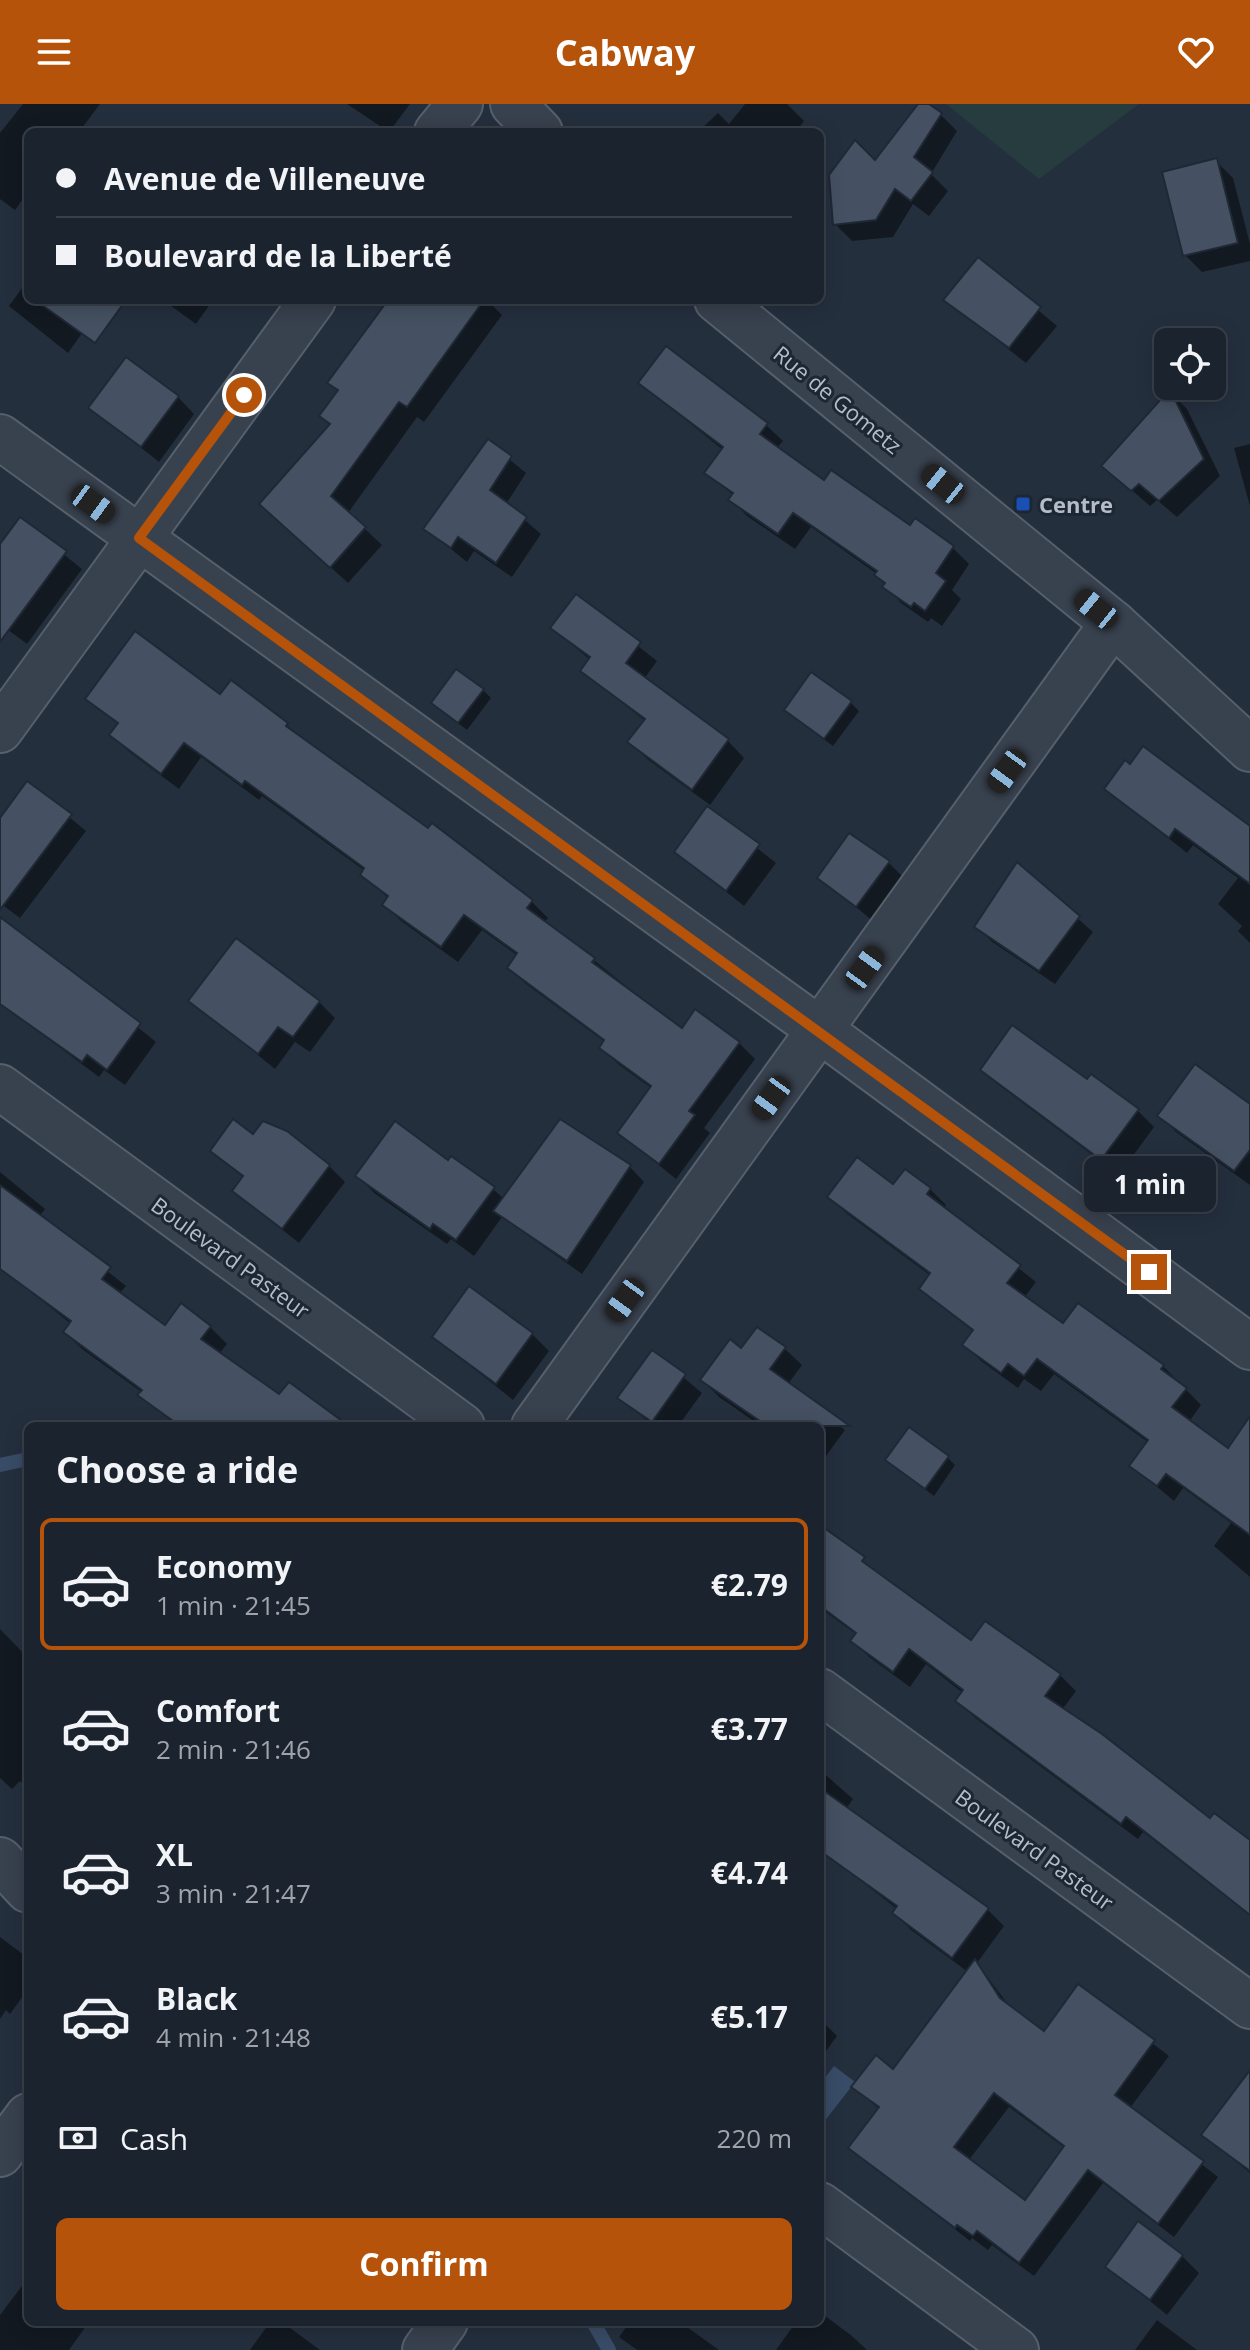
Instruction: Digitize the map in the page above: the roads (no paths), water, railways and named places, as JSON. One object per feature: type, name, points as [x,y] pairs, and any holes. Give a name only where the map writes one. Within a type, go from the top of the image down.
[{"type":"street","points":[[440,128],[460,104]]},
{"type":"street","points":[[513,104],[536,128]]},
{"type":"street","points":[[0,730],[310,304]]},
{"type":"street","name":"Rue de Gometz","points":[[722,304],[1113,623],[1250,749]]},
{"type":"street","points":[[0,437],[820,1030],[1250,1347]]},
{"type":"street","points":[[537,1422],[1113,623]]},
{"type":"street","name":"Boulevard Pasteur","points":[[0,1087],[457,1422]]},
{"type":"street","name":"Boulevard Pasteur","points":[[824,1694],[1250,2006]]},
{"type":"street","points":[[0,1860],[24,1886]]},
{"type":"street","points":[[0,2154],[24,2121]]},
{"type":"street","points":[[824,2208],[1016,2350]]},
{"type":"street","points":[[425,2350],[442,2326]]},
{"type":"water","points":[[834,2066],[855,2082],[824,2122],[824,2079]]},
{"type":"waterway","points":[[0,1465],[24,1460]]},
{"type":"waterway","points":[[595,2326],[609,2350]]},
{"type":"place","name":"Centre","points":[[1023,504]]}]
